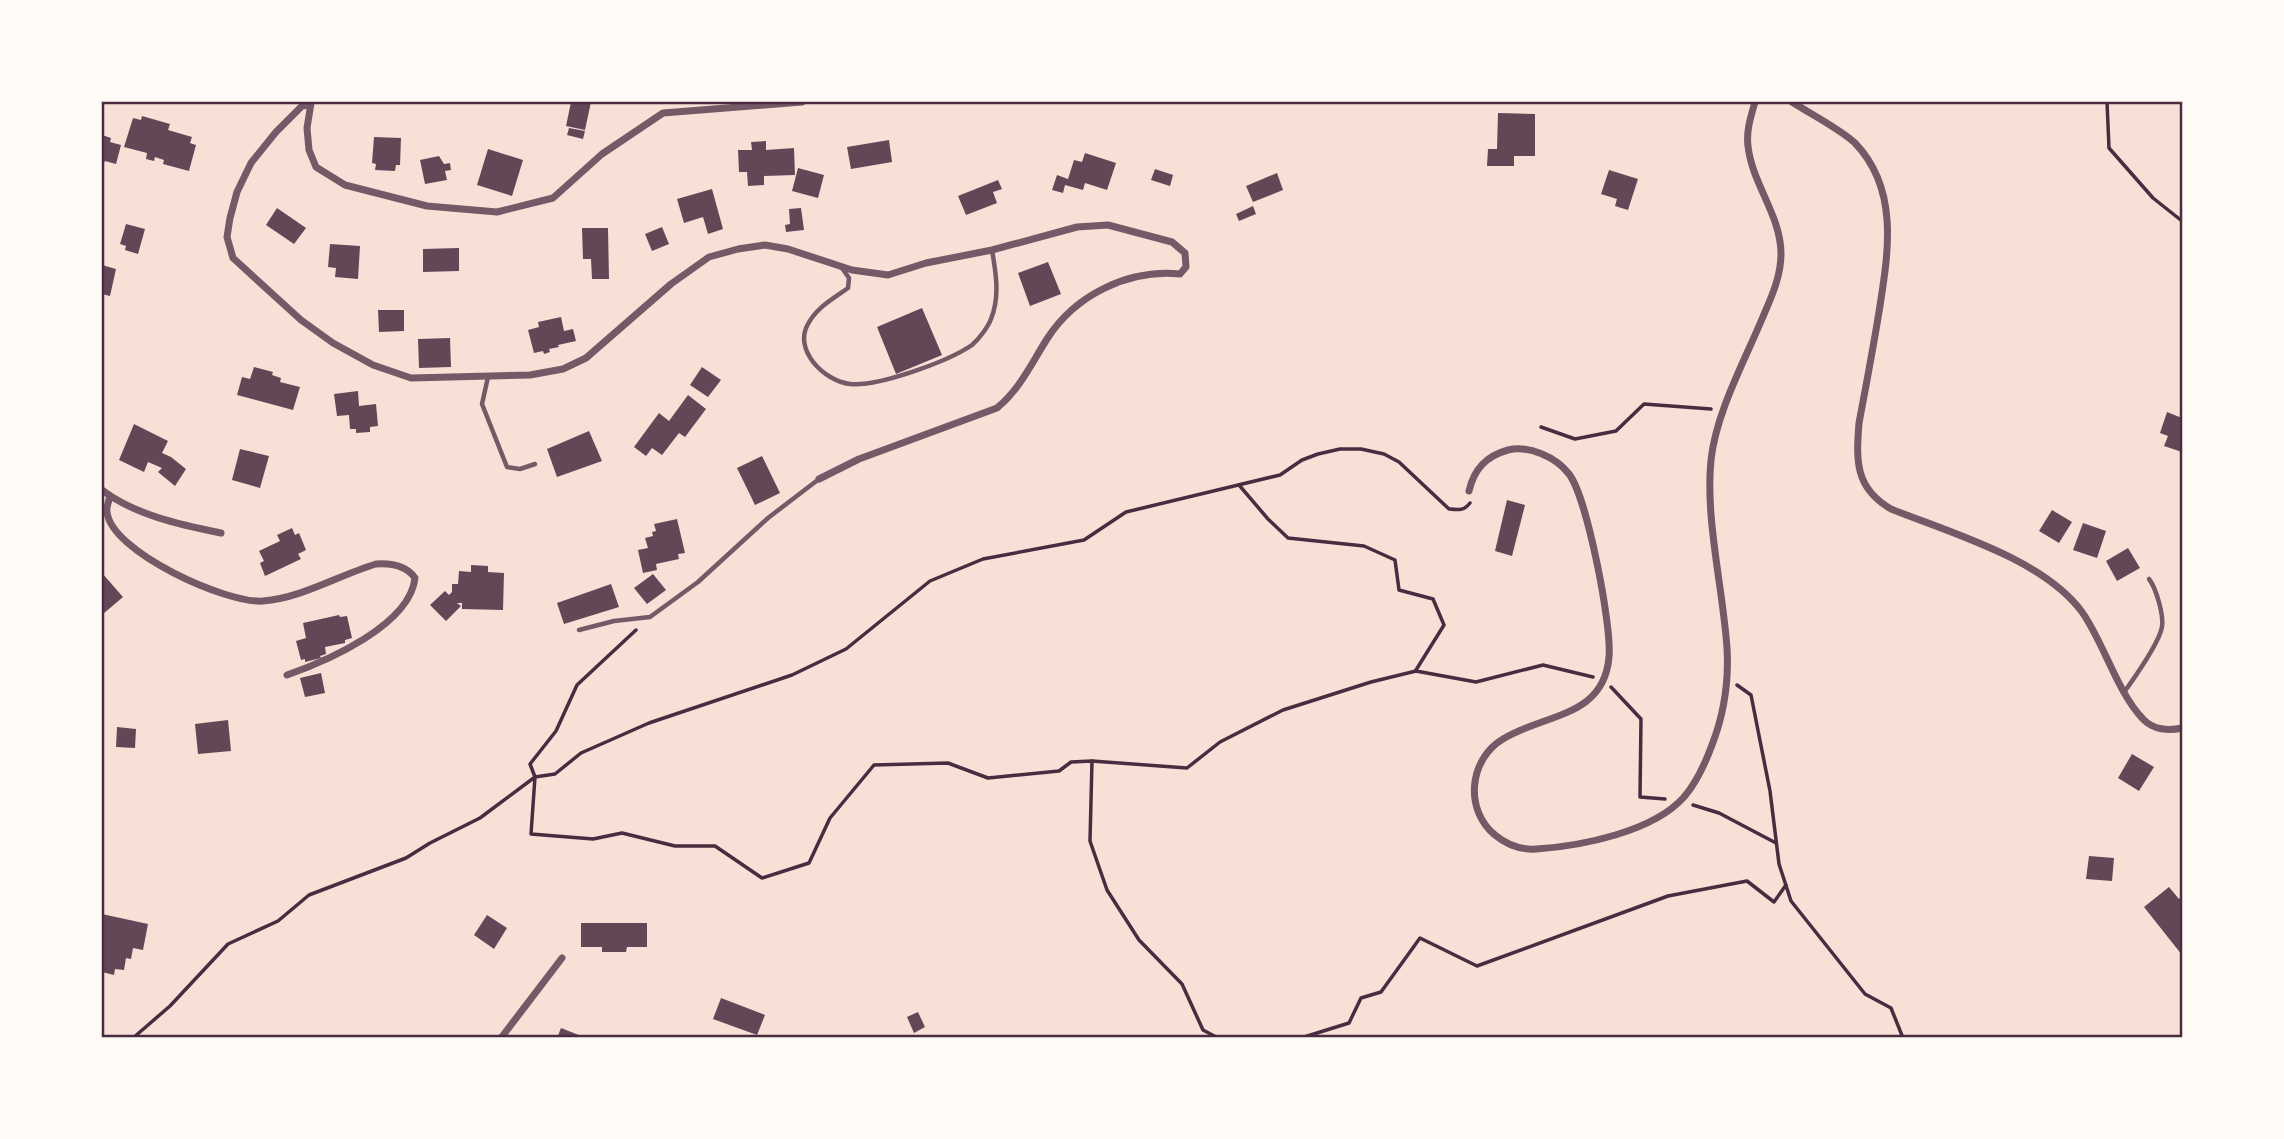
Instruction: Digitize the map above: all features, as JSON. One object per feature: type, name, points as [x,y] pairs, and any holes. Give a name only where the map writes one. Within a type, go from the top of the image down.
[{"type":"street","points":[[802,102],[663,113],[602,153],[553,198],[497,212],[427,206],[345,185],[316,167],[309,150],[307,128],[311,103],[302,106],[251,163],[237,192],[227,237],[233,258],[301,320],[333,344],[373,365],[411,378],[530,375],[563,369],[586,358],[671,284],[709,257],[738,249],[765,245],[788,249],[871,275],[888,275],[926,263],[992,250],[1077,227],[1108,225],[1172,243],[1185,253],[1188,259],[1180,274],[1144,274],[1119,282],[1076,305],[1048,337],[1012,396],[997,408],[859,459],[819,479]]},
{"type":"street","points":[[1469,491],[1473,475],[1482,463],[1511,449],[1543,455],[1559,464],[1570,475],[1585,517],[1603,600],[1610,653],[1603,679],[1586,702],[1553,720],[1500,740],[1489,752],[1475,777],[1476,807],[1484,825],[1512,846],[1530,849],[1561,847],[1648,823],[1681,800],[1694,783],[1706,762],[1724,705],[1727,649],[1711,495],[1711,458],[1722,416],[1774,291],[1781,250],[1771,212],[1755,175],[1747,142],[1755,102]]},
{"type":"street","points":[[1792,102],[1854,142],[1874,169],[1884,195],[1889,225],[1888,255],[1858,423],[1858,469],[1863,482],[1880,502],[1891,509],[2010,556],[2044,577],[2082,612],[2144,720],[2156,728],[2182,728]]},
{"type":"street","points":[[102,490],[158,517],[184,526],[221,533]]},
{"type":"street","points":[[110,496],[107,512],[111,524],[127,543],[164,567],[225,596],[245,600],[280,598],[376,564],[388,564],[411,572],[415,578],[411,596],[388,619],[331,658],[287,675]]},
{"type":"street","points":[[501,1038],[562,958]]},
{"type":"lane","points":[[841,266],[849,278],[848,288],[822,306],[809,321],[803,334],[809,359],[825,374],[848,384],[867,384],[914,371],[954,355],[974,343],[991,320],[996,297],[992,250]]},
{"type":"lane","points":[[488,377],[482,404],[507,467],[520,469],[535,464]]},
{"type":"lane","points":[[579,630],[614,621],[650,617],[698,582],[768,518],[819,479]]},
{"type":"lane","points":[[2125,691],[2144,664],[2162,627],[2156,588],[2149,579]]},
{"type":"path","points":[[2106,102],[2109,148],[2153,198],[2182,221]]},
{"type":"path","points":[[1541,427],[1575,439],[1616,431],[1644,404],[1712,410]]},
{"type":"path","points":[[133,1038],[170,1006],[229,944],[278,921],[309,895],[406,858],[480,818],[536,777],[555,774],[580,753],[649,723],[792,674],[846,649],[930,581],[983,559],[1084,540],[1126,512],[1280,475],[1302,460],[1340,449],[1360,449],[1384,454],[1399,462],[1449,509],[1466,508],[1470,502],[1469,491]]},
{"type":"path","points":[[1239,485],[1288,538],[1364,546],[1395,560],[1399,590],[1433,599],[1444,625],[1416,671]]},
{"type":"path","points":[[650,617],[577,685],[556,732],[530,764],[536,777],[531,834],[593,839],[622,834],[675,846],[715,846],[762,878],[809,863],[830,818],[874,765],[948,763],[988,778],[1059,771],[1071,762],[1186,768],[1220,742],[1283,710],[1371,682],[1416,671],[1476,682],[1543,665],[1603,679],[1641,719],[1640,797],[1681,800],[1718,813],[1776,843]]},
{"type":"path","points":[[1727,677],[1751,695],[1770,792],[1779,864],[1791,901],[1865,993],[1891,1008],[1903,1038]]},
{"type":"path","points":[[1092,761],[1090,841],[1107,890],[1139,940],[1182,984],[1203,1030],[1218,1038]]},
{"type":"path","points":[[1301,1038],[1349,1023],[1361,998],[1381,992],[1420,938],[1477,967],[1668,896],[1747,881],[1774,902],[1786,885]]},
{"type":"building","points":[[571,102],[591,102],[585,130],[566,126]]},
{"type":"building","points":[[1498,113],[1535,114],[1535,156],[1514,156],[1514,166],[1487,166],[1488,149],[1497,149]]},
{"type":"building","points":[[142,116],[170,124],[168,130],[192,137],[190,143],[196,145],[189,171],[163,164],[164,160],[155,157],[154,161],[146,159],[147,153],[124,147],[133,118],[141,120]]},
{"type":"building","points":[[569,128],[585,131],[583,139],[567,135]]},
{"type":"building","points":[[102,135],[111,138],[110,142],[121,145],[116,164],[105,161],[102,163]]},
{"type":"building","points":[[374,137],[401,138],[400,165],[396,165],[395,171],[375,170],[376,164],[372,163]]},
{"type":"building","points":[[889,140],[892,162],[851,169],[847,147]]},
{"type":"building","points":[[766,141],[766,150],[794,148],[795,175],[764,176],[764,185],[748,186],[747,172],[739,172],[738,150],[752,150],[751,142]]},
{"type":"building","points":[[488,149],[523,160],[512,196],[477,185]]},
{"type":"building","points":[[1085,153],[1116,163],[1107,190],[1085,183],[1083,190],[1065,185],[1063,193],[1052,190],[1057,175],[1068,179],[1074,160],[1082,162]]},
{"type":"building","points":[[439,156],[444,164],[450,163],[451,170],[445,171],[447,180],[425,184],[420,160]]},
{"type":"building","points":[[798,168],[824,175],[818,198],[792,191]]},
{"type":"building","points":[[1155,169],[1173,175],[1170,186],[1151,180]]},
{"type":"building","points":[[1609,170],[1638,179],[1628,210],[1615,206],[1617,199],[1601,194]]},
{"type":"building","points":[[1277,173],[1283,190],[1253,202],[1246,186]]},
{"type":"building","points":[[998,180],[1002,189],[993,192],[997,203],[966,215],[958,196]]},
{"type":"building","points":[[712,189],[723,229],[708,234],[703,217],[684,223],[677,199]]},
{"type":"building","points":[[1253,206],[1256,214],[1239,221],[1236,214]]},
{"type":"building","points":[[277,208],[306,228],[294,244],[266,225]]},
{"type":"building","points":[[801,208],[804,230],[786,232],[785,225],[790,224],[789,209]]},
{"type":"building","points":[[126,224],[145,229],[138,254],[125,250],[126,246],[120,244]]},
{"type":"building","points":[[662,227],[669,244],[652,251],[645,234]]},
{"type":"building","points":[[582,228],[608,228],[609,279],[592,279],[591,259],[583,259]]},
{"type":"building","points":[[330,244],[360,246],[358,279],[335,277],[336,268],[328,267]]},
{"type":"building","points":[[459,248],[459,271],[423,272],[423,249]]},
{"type":"building","points":[[1048,262],[1061,294],[1030,306],[1018,273]]},
{"type":"building","points":[[102,265],[116,269],[110,296],[102,294]]},
{"type":"building","points":[[922,308],[942,355],[896,374],[877,327]]},
{"type":"building","points":[[378,310],[404,310],[404,331],[379,332]]},
{"type":"building","points":[[561,317],[564,331],[573,329],[576,341],[558,345],[559,347],[549,349],[550,352],[544,354],[543,351],[534,353],[528,330],[539,327],[538,322]]},
{"type":"building","points":[[450,338],[451,367],[419,368],[418,339]]},
{"type":"building","points":[[254,367],[273,372],[272,375],[281,378],[280,382],[300,387],[293,410],[237,395],[242,377],[250,379]]},
{"type":"building","points":[[702,367],[721,380],[708,397],[690,385]]},
{"type":"building","points":[[358,391],[359,406],[376,404],[378,426],[370,427],[370,432],[356,433],[356,429],[350,429],[349,415],[337,416],[334,394]]},
{"type":"building","points":[[688,395],[706,409],[685,437],[679,433],[662,455],[652,448],[646,456],[634,447],[659,413],[669,421]]},
{"type":"building","points":[[2167,412],[2182,418],[2182,452],[2164,446],[2168,436],[2160,433]]},
{"type":"building","points":[[134,424],[168,441],[162,453],[186,469],[175,486],[158,472],[162,468],[148,462],[144,472],[119,460]]},
{"type":"building","points":[[589,431],[602,461],[557,477],[547,449]]},
{"type":"building","points":[[240,449],[269,456],[260,488],[232,480]]},
{"type":"building","points":[[762,456],[780,493],[755,505],[737,468]]},
{"type":"building","points":[[1507,500],[1525,505],[1512,556],[1495,551]]},
{"type":"building","points":[[2052,510],[2072,522],[2059,543],[2039,531]]},
{"type":"building","points":[[677,519],[685,553],[678,554],[679,559],[656,564],[657,570],[643,573],[638,550],[648,548],[645,538],[653,536],[652,532],[656,531],[654,524]]},
{"type":"building","points":[[2083,523],[2106,531],[2097,558],[2073,550]]},
{"type":"building","points":[[292,528],[295,535],[299,533],[306,550],[298,554],[301,559],[265,576],[260,563],[264,561],[259,551],[280,541],[277,535]]},
{"type":"building","points":[[2128,548],[2140,568],[2117,581],[2106,561]]},
{"type":"building","points":[[471,565],[488,566],[488,572],[504,573],[503,610],[462,609],[462,603],[457,603],[461,606],[446,621],[430,605],[445,591],[449,595],[452,592],[452,584],[458,584],[459,571],[471,572]]},
{"type":"building","points":[[102,573],[123,597],[103,614],[102,612]]},
{"type":"building","points":[[653,574],[666,590],[647,604],[634,588]]},
{"type":"building","points":[[611,584],[619,607],[564,624],[557,603]]},
{"type":"building","points":[[339,615],[347,616],[352,638],[345,640],[345,643],[325,647],[326,654],[320,656],[321,658],[305,662],[305,659],[301,660],[296,641],[306,638],[303,623]]},
{"type":"building","points":[[321,673],[325,693],[305,697],[300,678]]},
{"type":"building","points":[[228,720],[231,751],[198,754],[195,724]]},
{"type":"building","points":[[117,727],[136,729],[135,748],[116,747]]},
{"type":"building","points":[[2132,754],[2154,767],[2139,791],[2118,778]]},
{"type":"building","points":[[2089,856],[2114,858],[2112,881],[2086,879]]},
{"type":"building","points":[[2169,887],[2179,899],[2182,896],[2182,955],[2144,907]]},
{"type":"building","points":[[102,914],[148,924],[143,950],[133,948],[131,959],[126,958],[124,970],[115,969],[114,975],[102,972]]},
{"type":"building","points":[[487,915],[507,928],[494,949],[474,935]]},
{"type":"building","points":[[581,923],[647,923],[647,947],[627,947],[626,952],[602,952],[602,947],[581,947]]},
{"type":"building","points":[[721,998],[765,1015],[757,1035],[713,1019]]},
{"type":"building","points":[[918,1012],[925,1027],[914,1033],[907,1017]]},
{"type":"building","points":[[561,1028],[584,1037],[584,1038],[557,1038]]}]
